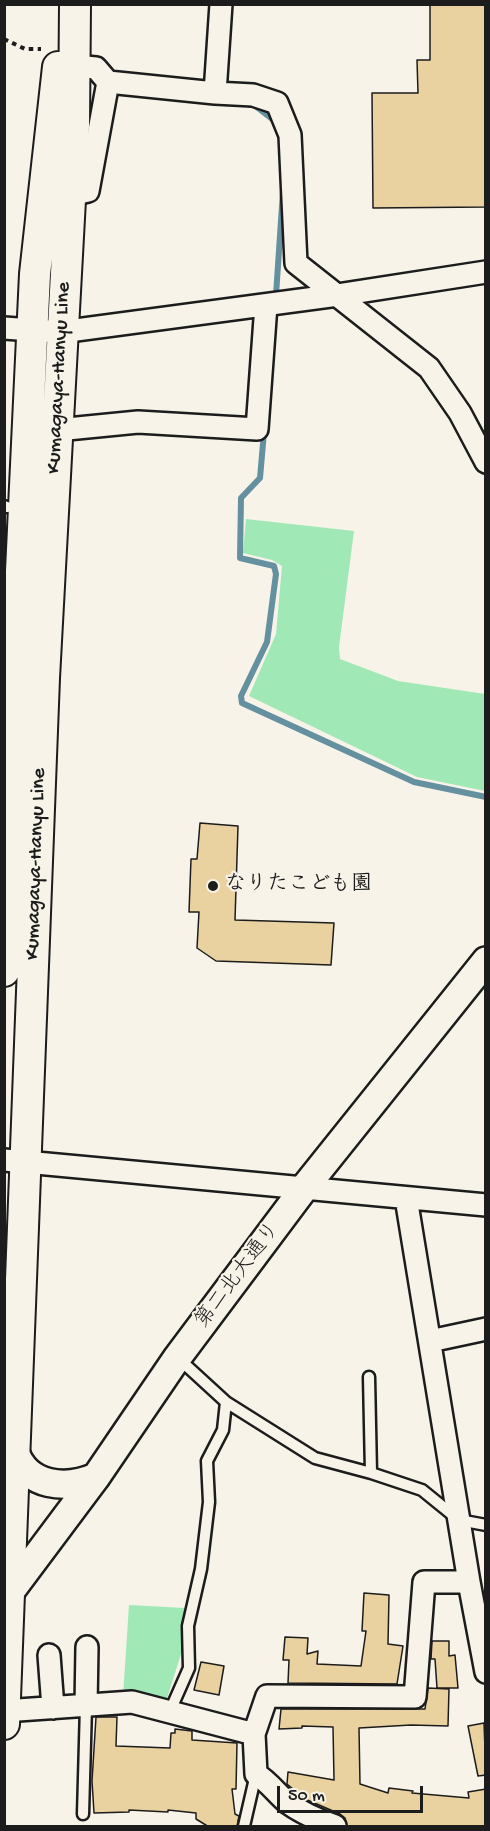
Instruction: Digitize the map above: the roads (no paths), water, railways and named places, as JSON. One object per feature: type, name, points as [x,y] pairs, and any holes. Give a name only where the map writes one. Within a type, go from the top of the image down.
[{"type":"main road","name":"Kumagaya-Hanyu Line","points":[[4,971],[21,677],[57,430],[70,195],[65,4]]},
{"type":"main road","name":"Kumagaya-Hanyu Line","points":[[4,1724],[7,1596],[15,1452],[21,677],[18,330],[35,274],[75,4]]},
{"type":"street","points":[[215,93],[221,4]]},
{"type":"street","points":[[67,58],[96,68],[108,82],[253,95],[277,103],[290,135],[296,263],[429,368],[460,413],[486,462]]},
{"type":"street","points":[[70,195],[88,191],[108,82]]},
{"type":"street","points":[[18,330],[61,332],[338,295],[486,272]]},
{"type":"street","points":[[57,430],[138,422],[258,429],[267,305]]},
{"type":"street","name":"第二北大通り","points":[[7,1596],[96,1477],[177,1358],[305,1187],[486,961]]},
{"type":"street","points":[[16,1161],[486,1205]]},
{"type":"street","points":[[406,1198],[469,1582],[485,1661]]},
{"type":"street","points":[[430,1341],[486,1329]]},
{"type":"street","points":[[15,1452],[24,1470],[36,1478],[66,1486],[96,1477]]},
{"type":"street","points":[[335,1827],[286,1802],[267,1781],[256,1774],[254,1734],[267,1696],[415,1697],[424,1582],[469,1582]]},
{"type":"street","points":[[86,1706],[87,1647]]},
{"type":"street","points":[[49,1655],[53,1708]]},
{"type":"street","points":[[5,1711],[132,1702],[254,1734]]},
{"type":"lane","points":[[177,1358],[226,1402],[315,1458],[422,1490],[459,1520],[486,1525]]},
{"type":"lane","points":[[369,1377],[371,1473]]},
{"type":"lane","points":[[170,1711],[189,1668],[188,1626],[201,1569],[209,1502],[207,1461],[223,1430],[226,1402]]},
{"type":"lane","points":[[83,1814],[86,1706]]},
{"type":"lane","points":[[244,1827],[256,1774]]},
{"type":"waterway","points":[[250,105],[254,105],[276,122]]},
{"type":"waterway","points":[[276,295],[283,191]]},
{"type":"waterway","points":[[264,432],[260,478],[241,498],[240,558],[274,566],[276,574],[267,642],[241,696],[242,703],[414,782],[486,797]]},
{"type":"place","name":"なりたこども園","points":[[213,886]]}]
